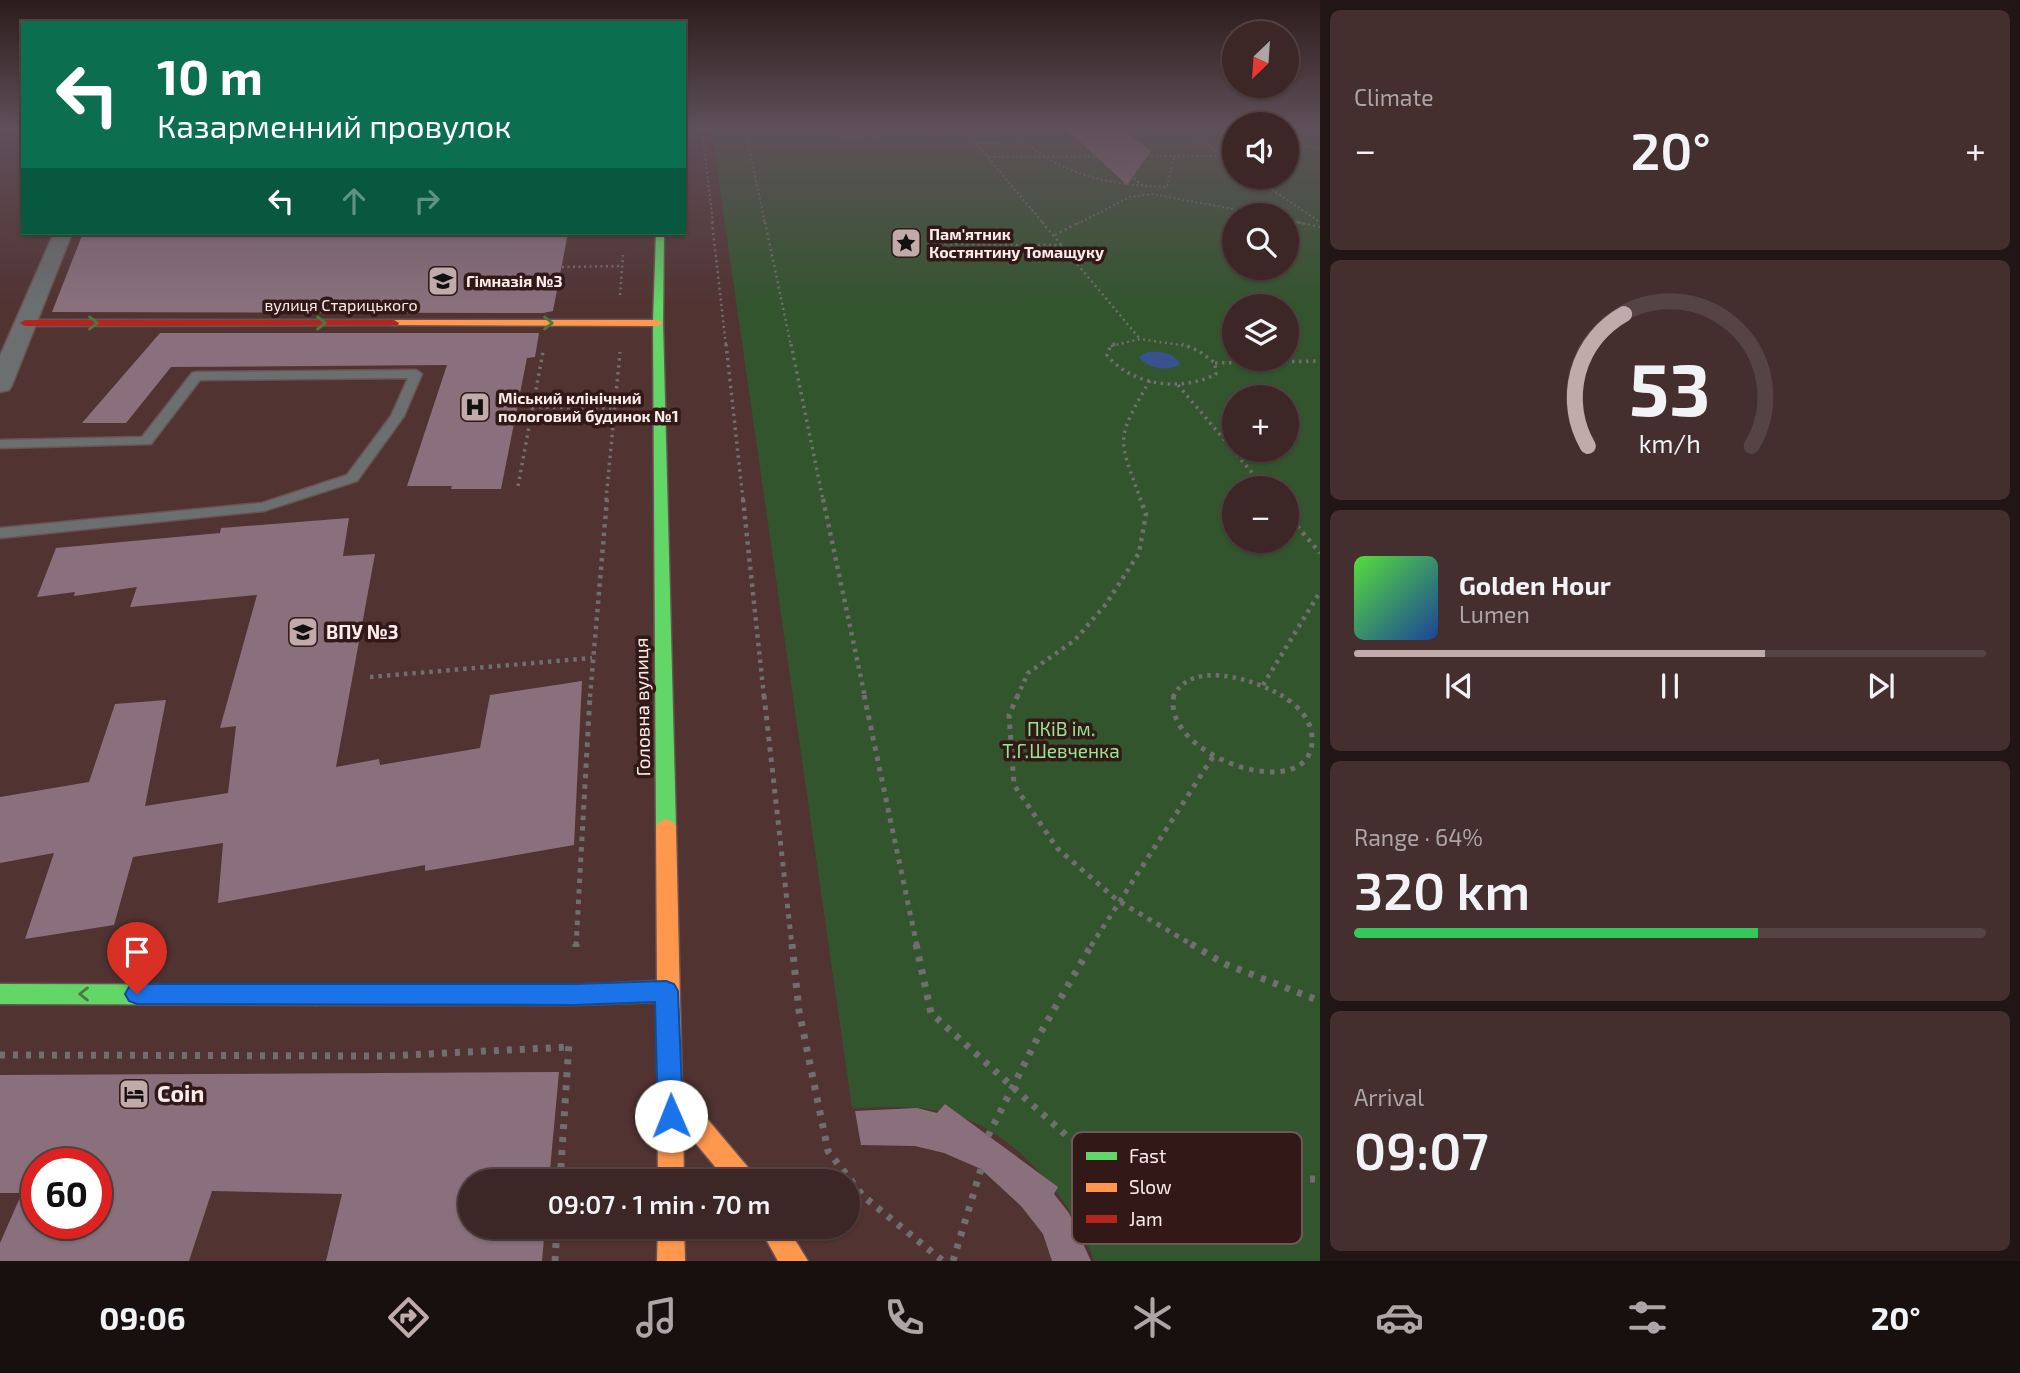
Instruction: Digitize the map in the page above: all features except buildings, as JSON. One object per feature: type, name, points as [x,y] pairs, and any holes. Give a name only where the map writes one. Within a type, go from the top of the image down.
[{"type":"main road","name":"Головна вулиця","points":[[660,235],[658,323],[666,991],[671,1169]]},
{"type":"main road","name":"вулиця Старицького","points":[[25,323],[180,317],[658,323]]},
{"type":"main road","points":[[0,994],[574,995],[666,991]]},
{"type":"main road","points":[[670,1094],[733,1169]]},
{"type":"main road","points":[[671,1239],[671,1261]]},
{"type":"main road","points":[[780,1239],[794,1261]]},
{"type":"street","points":[[0,385],[62,235]]},
{"type":"lane","points":[[0,444],[146,441],[197,376],[416,374],[397,416],[352,478],[264,507],[0,533]]},
{"type":"path","points":[[708,186],[799,1011],[825,1139],[828,1151],[863,1196],[943,1261]]},
{"type":"path","points":[[758,186],[931,1013],[1010,1088],[1072,1139]]},
{"type":"path","points":[[1013,186],[1140,339]]},
{"type":"path","points":[[1124,186],[1167,186]]},
{"type":"path","points":[[1144,187],[1152,194]]},
{"type":"path","points":[[1270,189],[1320,225]]},
{"type":"path","points":[[1055,236],[1130,197],[1152,194],[1222,207]]},
{"type":"path","points":[[1299,222],[1320,225]]},
{"type":"path","points":[[576,956],[592,659],[613,408],[620,358],[618,323],[624,244]]},
{"type":"path","points":[[928,244],[1062,245]]},
{"type":"path","points":[[562,267],[622,266]]},
{"type":"path","points":[[1215,363],[1217,369],[1210,379],[1178,384],[1150,380],[1115,366],[1107,355],[1111,345],[1140,339],[1166,341],[1191,348],[1215,363],[1320,361]]},
{"type":"path","points":[[518,485],[545,345]]},
{"type":"path","points":[[1150,380],[1124,426],[1122,449],[1146,514],[1139,553],[1106,604],[1075,640],[1028,673],[1009,715],[1014,785],[1057,848],[1117,900],[1225,964],[1320,1001]]},
{"type":"path","points":[[1178,384],[1255,476]]},
{"type":"path","points":[[532,407],[613,408]]},
{"type":"path","points":[[1299,528],[1320,553]]},
{"type":"path","points":[[1263,685],[1320,592]]},
{"type":"path","points":[[370,677],[592,659]]},
{"type":"path","points":[[1318,750],[1312,760],[1288,771],[1251,769],[1214,755],[1185,733],[1176,721],[1172,699],[1176,690],[1185,682],[1211,675],[1228,676],[1263,685],[1280,693],[1307,715],[1319,739]]},
{"type":"path","points":[[988,1136],[1010,1088],[1117,900],[1214,755]]},
{"type":"path","points":[[0,1055],[386,1056],[569,1047],[561,1169]]},
{"type":"path","points":[[953,1261],[981,1169]]},
{"type":"path","points":[[1302,1179],[1320,1179]]},
{"type":"path","points":[[555,1261],[556,1239]]},
{"type":"green space","name":"ПКіВ ім. Т.Г.Шевченка","points":[[719,186],[1222,186],[1222,189],[1299,189],[1299,186],[1320,186],[1320,1261],[1094,1261],[1087,1244],[1302,1244],[1302,1132],[1072,1132],[1072,1215],[1038,1170],[995,1134],[972,1121],[924,1109],[852,1108]]},
{"type":"water","points":[[1147,352],[1171,355],[1180,364],[1170,368],[1153,367],[1139,357]]},
{"type":"traffic: fast","points":[[660,235],[658,323],[666,827]]},
{"type":"traffic: fast","points":[[0,994],[316,995]]},
{"type":"traffic: slow","points":[[394,323],[658,323]]},
{"type":"traffic: slow","points":[[666,827],[671,1169]]},
{"type":"traffic: slow","points":[[316,995],[574,995],[666,991]]},
{"type":"traffic: slow","points":[[670,1094],[733,1169]]},
{"type":"traffic: slow","points":[[671,1239],[671,1261]]},
{"type":"traffic: slow","points":[[780,1239],[794,1261]]},
{"type":"traffic: jam","points":[[25,323],[394,323]]},
{"type":"place","name":"Пам'ятник Костянтину Томащуку","points":[[906,243]]},
{"type":"place","name":"Гімназія №3","points":[[443,281]]},
{"type":"place","name":"Міський клінічний пологовий будинок №1","points":[[475,407]]},
{"type":"place","name":"ВПУ №3","points":[[303,632]]},
{"type":"place","name":"Coin","points":[[134,1094]]},
{"type":"route","points":[[137,994],[574,995],[666,991],[671,1116]]}]
